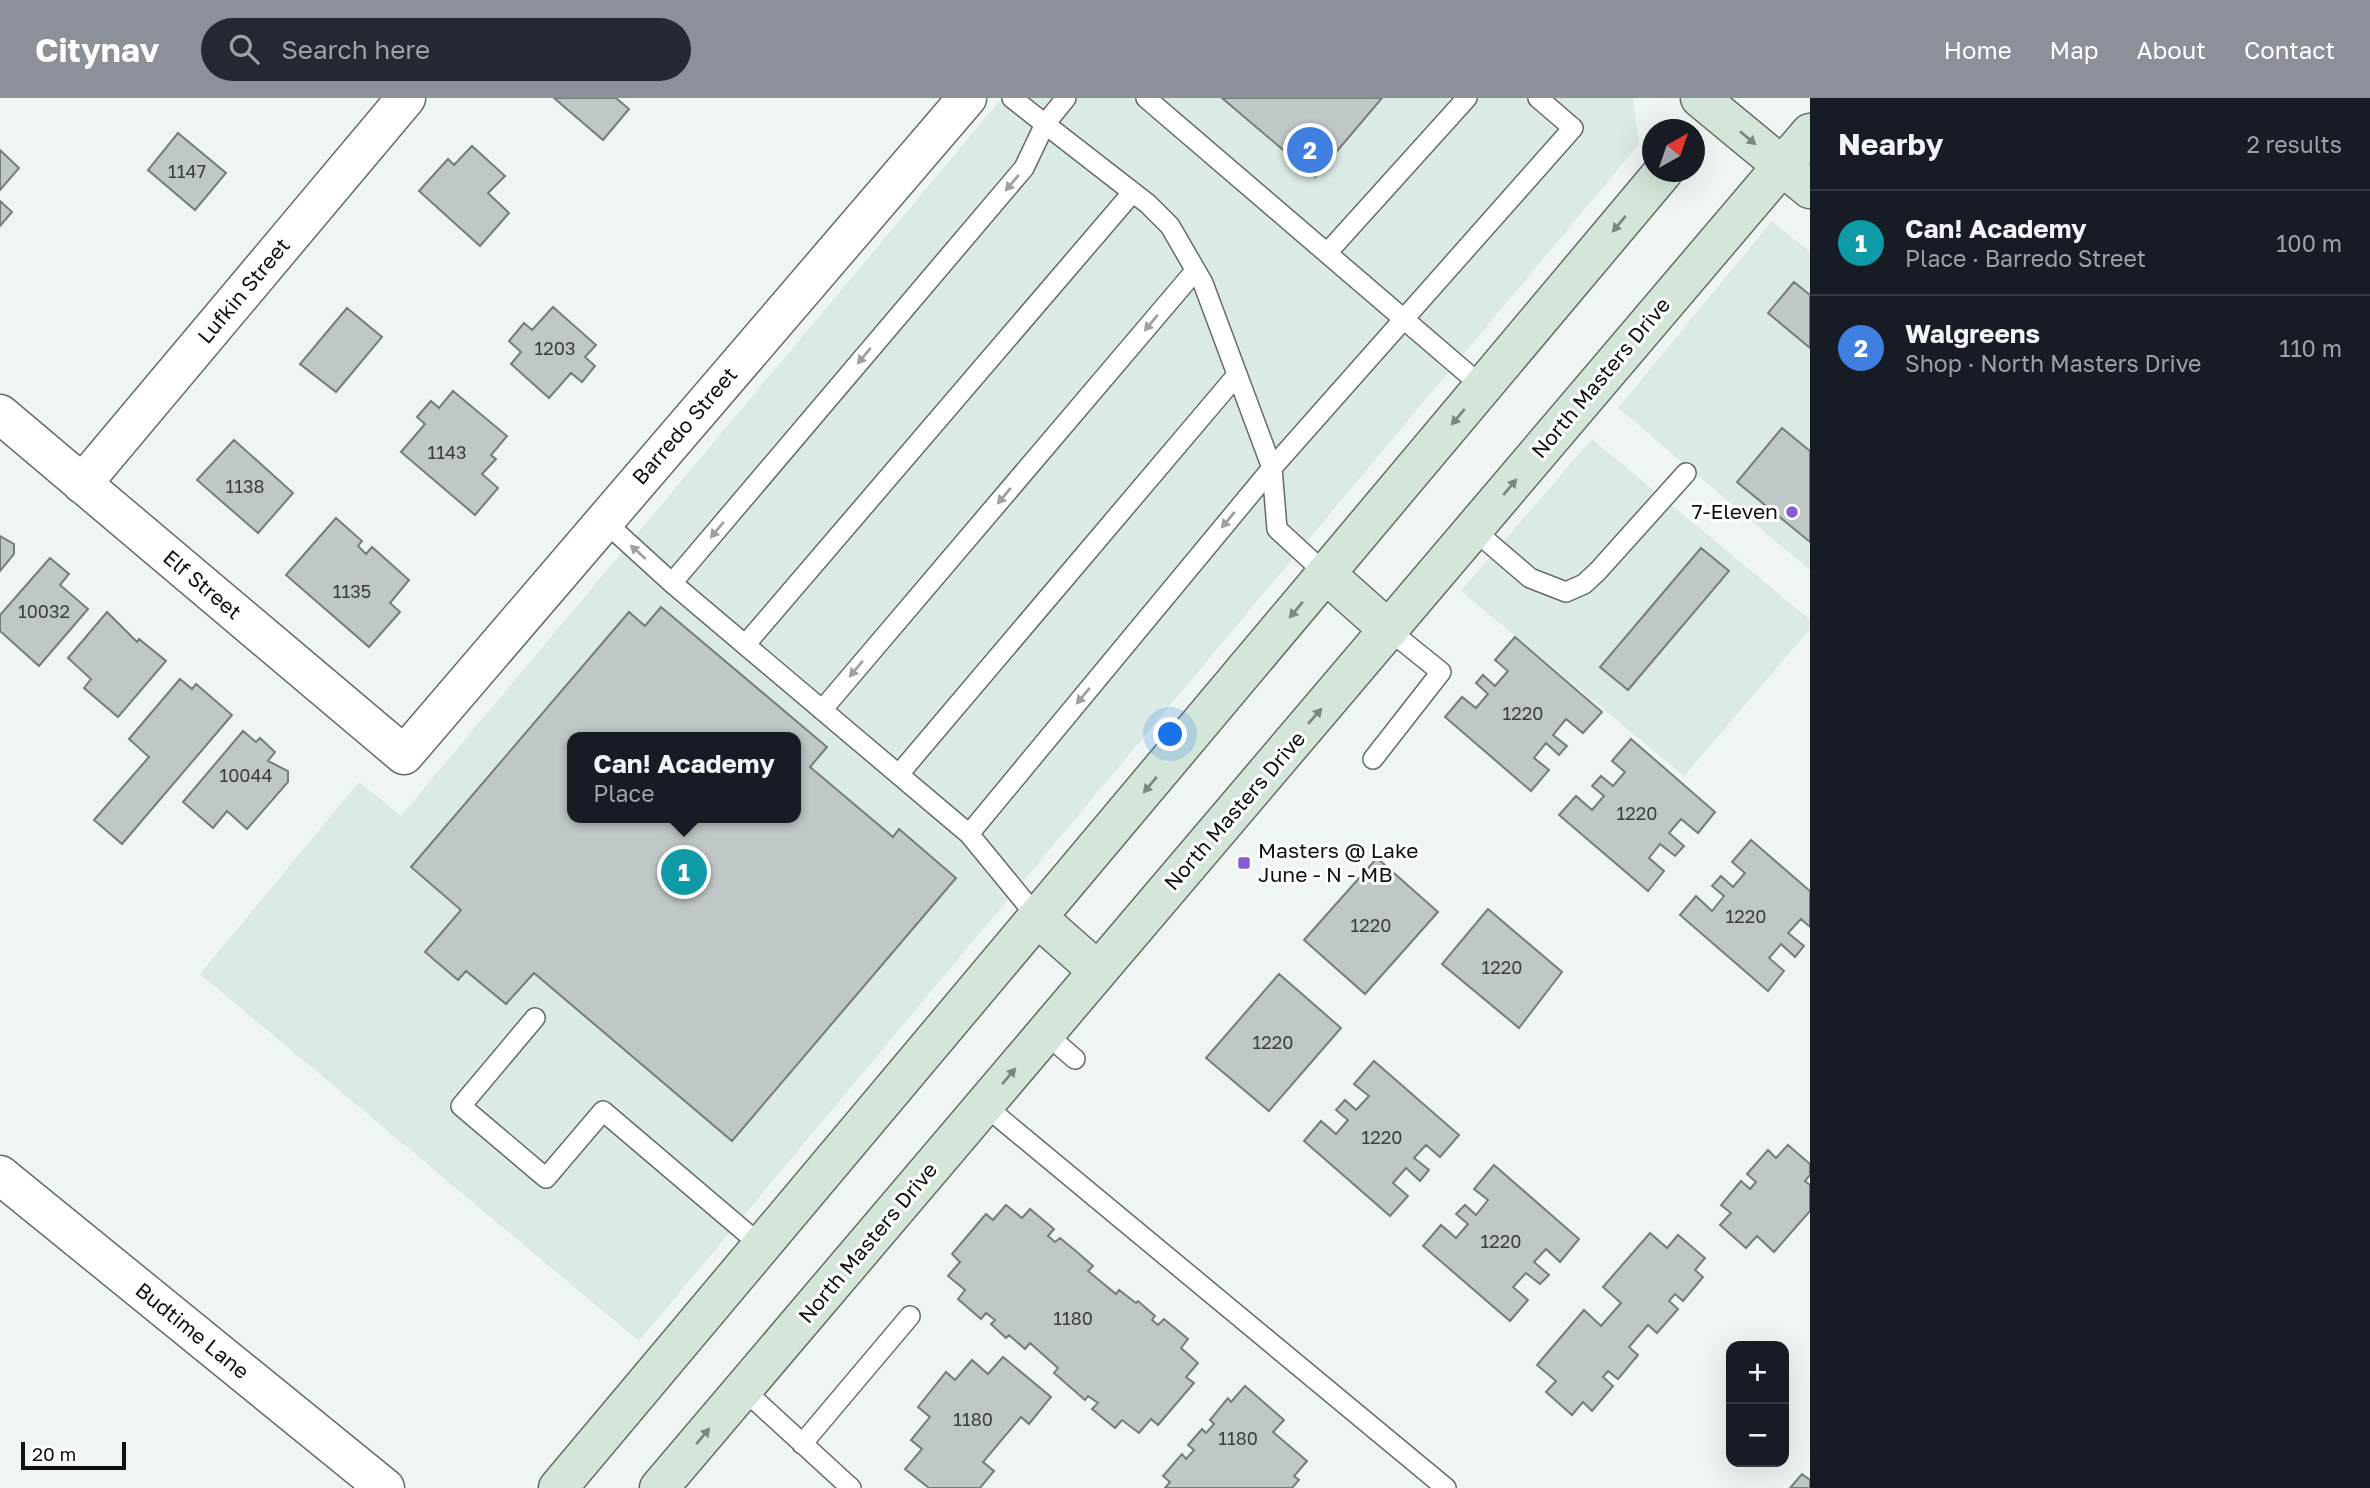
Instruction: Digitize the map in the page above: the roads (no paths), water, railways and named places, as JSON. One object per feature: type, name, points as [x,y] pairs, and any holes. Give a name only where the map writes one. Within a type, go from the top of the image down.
[{"type":"main road","points":[[1709,110],[1810,189]]},
{"type":"main road","name":"North Masters Drive","points":[[659,1488],[1810,132]]},
{"type":"main road","points":[[558,1488],[1655,182]]},
{"type":"main road","points":[[1326,574],[1389,630]]},
{"type":"main road","points":[[1038,918],[1098,971]]},
{"type":"street","name":"Lufkin Street","points":[[82,484],[406,98]]},
{"type":"street","name":"Barredo Street","points":[[404,755],[967,98]]},
{"type":"street","name":"Elf Street","points":[[0,414],[404,755]]},
{"type":"street","name":"Budtime Lane","points":[[0,1175],[384,1488]]},
{"type":"lane","points":[[1012,98],[1148,204],[1170,226],[1203,283],[1272,468],[1277,528],[1326,574]]},
{"type":"lane","points":[[672,583],[1024,168],[1045,124],[1066,98]]},
{"type":"lane","points":[[1146,98],[1483,387]]},
{"type":"lane","points":[[1327,253],[1466,98]]},
{"type":"lane","points":[[970,834],[1272,468],[1573,128],[1538,98]]},
{"type":"lane","points":[[745,645],[1132,193]]},
{"type":"lane","points":[[822,710],[1195,271]]},
{"type":"lane","points":[[899,774],[1237,375]]},
{"type":"lane","points":[[1474,530],[1530,578],[1566,592],[1584,584],[1598,571],[1686,473]]},
{"type":"lane","points":[[604,522],[672,583],[970,834],[1038,918]]},
{"type":"lane","points":[[1373,759],[1441,673],[1389,630]]},
{"type":"lane","points":[[535,1018],[461,1105],[546,1178],[603,1111],[763,1247]]},
{"type":"lane","points":[[1045,1033],[1075,1059]]},
{"type":"lane","points":[[984,1105],[1446,1488]]},
{"type":"lane","points":[[802,1444],[911,1316]]},
{"type":"lane","points":[[743,1390],[851,1488]]},
{"type":"place","name":"Walgreens","points":[[1310,150]]},
{"type":"place","name":"7-Eleven","points":[[1792,512]]},
{"type":"place","name":"Masters @ Lake June - N - MB","points":[[1244,863]]},
{"type":"place","name":"Can! Academy","points":[[684,872]]}]
